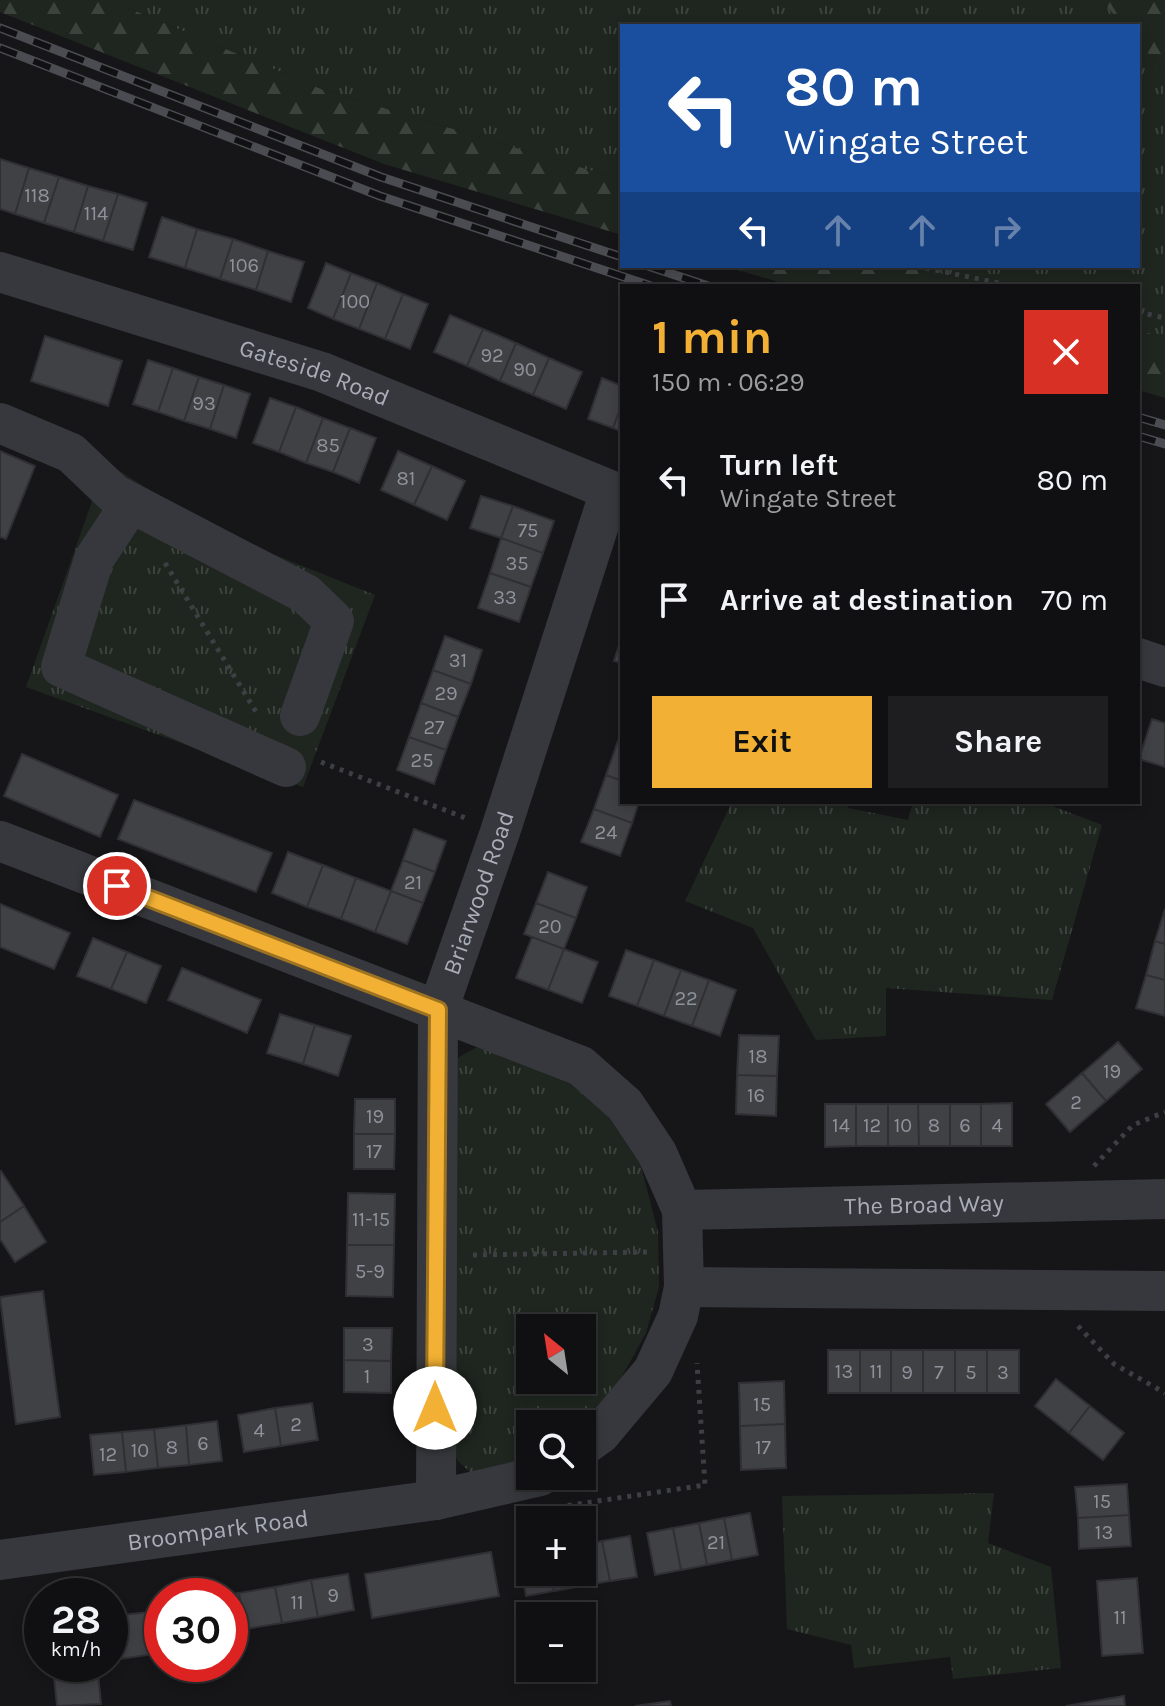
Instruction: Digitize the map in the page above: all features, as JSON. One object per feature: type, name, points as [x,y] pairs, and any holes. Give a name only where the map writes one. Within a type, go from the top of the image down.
[{"type":"street","name":"Gateside Road","points":[[2,280],[322,372],[616,493]]},
{"type":"street","points":[[0,423],[71,453],[114,494],[306,594],[334,621],[300,716]]},
{"type":"street","name":"Briarwood Road","points":[[436,1500],[438,1010],[616,493]]},
{"type":"street","points":[[131,503],[94,559],[61,667],[286,767]]},
{"type":"street","points":[[1140,659],[1165,667]]},
{"type":"street","points":[[0,841],[581,1066],[625,1105],[657,1153],[682,1210],[683,1272],[678,1316],[653,1371],[596,1437]]},
{"type":"street","name":"The Broad Way","points":[[682,1210],[1165,1199]]},
{"type":"street","points":[[683,1272],[1052,1290],[1165,1291]]},
{"type":"street","points":[[436,1500],[516,1482]]},
{"type":"street","name":"Broompark Road","points":[[0,1560],[436,1500]]},
{"type":"path","points":[[926,268],[1003,284]]},
{"type":"path","points":[[1140,312],[1165,318]]},
{"type":"path","points":[[1060,1201],[1133,1125],[1165,1112]]},
{"type":"path","points":[[435,1256],[664,1252],[683,1272]]},
{"type":"path","points":[[1052,1290],[1065,1313],[1114,1364],[1165,1393]]},
{"type":"green space","points":[[0,0],[109,0],[321,89],[620,179],[620,234],[384,164],[0,12]]},
{"type":"green space","points":[[109,0],[1101,0],[1122,24],[620,24],[620,179],[321,89]]},
{"type":"green space","points":[[333,0],[401,0],[340,20]]},
{"type":"green space","points":[[1101,0],[1165,0],[1165,72],[1140,44],[1140,24],[1122,24]]},
{"type":"green space","points":[[1140,44],[1165,72],[1165,338],[1140,331],[1140,284],[977,284],[922,268],[1140,268]]},
{"type":"green space","points":[[732,268],[922,268],[977,284],[785,284]]},
{"type":"green space","points":[[1140,331],[1165,338],[1165,398],[1140,391]]},
{"type":"green space","points":[[106,462],[208,528],[375,595],[303,787],[26,687]]},
{"type":"green space","points":[[731,804],[849,804],[848,808],[908,820],[912,804],[1047,804],[1102,825],[1052,1000],[886,988],[886,1036],[816,1040],[753,928],[685,901]]},
{"type":"green space","points":[[477,1047],[557,1075],[604,1104],[640,1162],[658,1232],[659,1287],[646,1333],[615,1389],[595,1410],[516,1410],[516,1463],[471,1473],[458,1461],[449,1444],[452,1061]]},
{"type":"green space","points":[[994,1493],[988,1543],[1051,1567],[1061,1668],[953,1679],[950,1657],[854,1668],[851,1645],[787,1629],[782,1496]]},
{"type":"building","points":[[0,159],[29,168],[15,214],[0,209]]},
{"type":"building","points":[[29,168],[59,177],[44,223],[15,214]]},
{"type":"building","points":[[59,177],[88,186],[74,232],[44,223]]},
{"type":"building","points":[[88,186],[118,194],[103,241],[74,232]]},
{"type":"building","points":[[118,194],[147,203],[133,250],[103,241]]},
{"type":"building","points":[[162,217],[197,229],[185,268],[149,257]]},
{"type":"building","points":[[197,229],[233,239],[220,279],[185,268]]},
{"type":"building","points":[[233,239],[268,251],[256,290],[220,279]]},
{"type":"building","points":[[268,251],[304,262],[291,302],[256,290]]},
{"type":"building","points":[[326,263],[351,273],[333,319],[308,308]]},
{"type":"building","points":[[351,273],[377,283],[359,329],[333,319]]},
{"type":"building","points":[[377,283],[403,294],[385,339],[359,329]]},
{"type":"building","points":[[403,294],[428,304],[410,349],[385,339]]},
{"type":"building","points":[[450,315],[483,329],[467,366],[434,352]]},
{"type":"building","points":[[483,329],[516,343],[500,381],[467,366]]},
{"type":"building","points":[[45,336],[122,361],[108,406],[31,381]]},
{"type":"building","points":[[516,343],[549,358],[533,395],[500,381]]},
{"type":"building","points":[[549,358],[582,372],[566,409],[533,395]]},
{"type":"building","points":[[148,360],[173,368],[158,412],[133,404]]},
{"type":"building","points":[[173,368],[199,377],[184,421],[158,412]]},
{"type":"building","points":[[199,377],[224,385],[210,429],[184,421]]},
{"type":"building","points":[[602,378],[620,385],[620,409],[613,428],[588,419]]},
{"type":"building","points":[[224,385],[250,394],[236,438],[210,429]]},
{"type":"building","points":[[270,398],[296,407],[279,452],[253,443]]},
{"type":"building","points":[[296,407],[323,418],[306,463],[279,452]]},
{"type":"building","points":[[620,409],[620,431],[613,428]]},
{"type":"building","points":[[323,418],[350,428],[333,472],[306,463]]},
{"type":"building","points":[[350,428],[376,438],[359,483],[333,472]]},
{"type":"building","points":[[0,451],[35,466],[6,539],[0,537]]},
{"type":"building","points":[[398,451],[432,466],[414,505],[381,490]]},
{"type":"building","points":[[432,466],[465,481],[447,520],[414,505]]},
{"type":"building","points":[[481,496],[513,506],[501,538],[470,528]]},
{"type":"building","points":[[513,506],[554,521],[543,553],[501,538]]},
{"type":"building","points":[[501,538],[543,553],[531,587],[490,573]]},
{"type":"building","points":[[490,573],[531,587],[519,622],[478,608]]},
{"type":"building","points":[[445,636],[482,650],[471,684],[433,670]]},
{"type":"building","points":[[620,642],[620,662],[614,661]]},
{"type":"building","points":[[433,670],[471,684],[458,717],[421,703]]},
{"type":"building","points":[[421,703],[458,717],[446,750],[409,737]]},
{"type":"building","points":[[1152,719],[1165,723],[1165,767],[1140,759]]},
{"type":"building","points":[[409,737],[446,750],[434,784],[397,770]]},
{"type":"building","points":[[618,741],[620,742],[620,780],[606,775]]},
{"type":"building","points":[[22,754],[118,795],[100,837],[4,796]]},
{"type":"building","points":[[606,775],[620,780],[620,804],[638,804],[632,823],[594,809]]},
{"type":"building","points":[[134,800],[272,853],[256,892],[118,839]]},
{"type":"building","points":[[594,809],[632,823],[620,856],[581,842]]},
{"type":"building","points":[[414,829],[446,841],[435,872],[403,860]]},
{"type":"building","points":[[288,852],[323,865],[307,907],[272,893]]},
{"type":"building","points":[[403,860],[435,872],[423,903],[391,891]]},
{"type":"building","points":[[323,865],[356,878],[341,919],[307,907]]},
{"type":"building","points":[[548,872],[587,887],[576,918],[536,903]]},
{"type":"building","points":[[356,878],[391,891],[375,932],[341,919]]},
{"type":"building","points":[[391,891],[423,903],[407,944],[375,932]]},
{"type":"building","points":[[536,903],[576,918],[564,949],[524,934]]},
{"type":"building","points":[[0,904],[70,933],[54,969],[0,947]]},
{"type":"building","points":[[1165,909],[1165,944],[1155,941]]},
{"type":"building","points":[[532,937],[564,949],[548,990],[516,978]]},
{"type":"building","points":[[93,938],[127,952],[111,989],[77,976]]},
{"type":"building","points":[[1155,941],[1165,944],[1165,980],[1146,975]]},
{"type":"building","points":[[564,949],[598,962],[582,1003],[548,990]]},
{"type":"building","points":[[626,950],[654,960],[637,1006],[609,996]]},
{"type":"building","points":[[127,952],[161,966],[146,1003],[111,989]]},
{"type":"building","points":[[654,960],[681,970],[664,1016],[637,1006]]},
{"type":"building","points":[[182,968],[261,1000],[247,1033],[168,1000]]},
{"type":"building","points":[[681,970],[709,980],[692,1026],[664,1016]]},
{"type":"building","points":[[1146,975],[1165,980],[1165,1016],[1136,1008]]},
{"type":"building","points":[[709,980],[736,990],[720,1036],[692,1026]]},
{"type":"building","points":[[280,1014],[315,1025],[303,1064],[267,1053]]},
{"type":"building","points":[[315,1025],[351,1036],[338,1076],[303,1064]]},
{"type":"building","points":[[739,1035],[779,1036],[777,1076],[737,1075]]},
{"type":"building","points":[[1118,1042],[1142,1069],[1106,1101],[1082,1073]]},
{"type":"building","points":[[1082,1073],[1106,1101],[1070,1132],[1046,1104]]},
{"type":"building","points":[[737,1075],[777,1076],[776,1116],[736,1114]]},
{"type":"building","points":[[355,1099],[395,1099],[395,1134],[354,1134]]},
{"type":"building","points":[[1012,1103],[1012,1146],[981,1146],[981,1104]]},
{"type":"building","points":[[825,1104],[856,1104],[856,1146],[825,1147]]},
{"type":"building","points":[[856,1104],[888,1104],[888,1146],[856,1146]]},
{"type":"building","points":[[888,1104],[918,1104],[919,1146],[888,1146]]},
{"type":"building","points":[[918,1104],[950,1104],[950,1146],[919,1146]]},
{"type":"building","points":[[950,1104],[981,1104],[981,1146],[950,1146]]},
{"type":"building","points":[[354,1134],[395,1134],[394,1169],[354,1169]]},
{"type":"building","points":[[0,1172],[24,1206],[0,1222]]},
{"type":"building","points":[[348,1193],[395,1194],[394,1245],[347,1245]]},
{"type":"building","points":[[24,1206],[46,1242],[15,1262],[0,1239],[0,1222]]},
{"type":"building","points":[[347,1245],[394,1245],[393,1297],[346,1296]]},
{"type":"building","points":[[43,1291],[60,1417],[16,1424],[0,1297]]},
{"type":"building","points":[[344,1328],[392,1328],[391,1361],[344,1360]]},
{"type":"building","points":[[828,1350],[860,1350],[860,1393],[828,1393]]},
{"type":"building","points":[[860,1350],[891,1350],[891,1393],[860,1393]]},
{"type":"building","points":[[891,1350],[923,1350],[923,1393],[891,1393]]},
{"type":"building","points":[[923,1350],[955,1350],[955,1393],[923,1393]]},
{"type":"building","points":[[955,1350],[987,1350],[987,1393],[955,1393]]},
{"type":"building","points":[[987,1350],[1019,1350],[1019,1393],[987,1393]]},
{"type":"building","points":[[344,1360],[391,1361],[391,1393],[344,1392]]},
{"type":"building","points":[[1056,1379],[1090,1406],[1069,1433],[1035,1406]]},
{"type":"building","points":[[784,1381],[785,1424],[740,1426],[739,1383]]},
{"type":"building","points":[[312,1403],[318,1440],[281,1446],[275,1408]]},
{"type":"building","points":[[1090,1406],[1124,1433],[1103,1460],[1069,1433]]},
{"type":"building","points":[[275,1408],[281,1446],[244,1452],[238,1415]]},
{"type":"building","points":[[217,1421],[222,1461],[189,1465],[186,1425]]},
{"type":"building","points":[[785,1424],[786,1468],[741,1470],[740,1426]]},
{"type":"building","points":[[186,1425],[189,1465],[158,1468],[154,1429]]},
{"type":"building","points":[[154,1429],[158,1468],[126,1472],[122,1432]]},
{"type":"building","points":[[122,1432],[126,1472],[94,1475],[90,1435]]},
{"type":"building","points":[[1127,1484],[1129,1515],[1078,1518],[1075,1487]]},
{"type":"building","points":[[750,1513],[758,1555],[732,1560],[724,1518]]},
{"type":"building","points":[[1129,1515],[1131,1546],[1079,1549],[1078,1518]]},
{"type":"building","points":[[724,1518],[732,1560],[707,1565],[699,1523]]},
{"type":"building","points":[[699,1523],[707,1565],[681,1570],[673,1528]]},
{"type":"building","points":[[673,1528],[681,1570],[655,1575],[647,1533]]},
{"type":"building","points":[[630,1536],[637,1577],[610,1581],[602,1541]]},
{"type":"building","points":[[602,1541],[610,1581],[596,1584],[596,1542]]},
{"type":"building","points":[[491,1552],[499,1596],[372,1618],[365,1574]]},
{"type":"building","points":[[348,1574],[354,1610],[318,1617],[311,1580]]},
{"type":"building","points":[[1137,1578],[1143,1653],[1102,1656],[1097,1581]]},
{"type":"building","points":[[311,1580],[318,1617],[282,1623],[275,1587]]},
{"type":"building","points":[[524,1586],[553,1586],[554,1591],[526,1596]]},
{"type":"building","points":[[553,1586],[582,1586],[554,1591]]},
{"type":"building","points":[[275,1587],[282,1623],[248,1629],[248,1592]]},
{"type":"building","points":[[144,1613],[144,1656],[128,1658],[128,1614]]},
{"type":"building","points":[[54,1682],[99,1682],[101,1704],[57,1706]]},
{"type":"building","points":[[1124,1696],[1125,1706],[1066,1706]]},
{"type":"building","points":[[670,1701],[671,1706],[635,1706]]},
{"type":"railway","points":[[0,28],[381,177],[620,256]]},
{"type":"railway","points":[[0,48],[380,196],[645,284]]},
{"type":"railway","points":[[654,268],[702,284]]},
{"type":"railway","points":[[1140,418],[1165,425]]},
{"type":"railway","points":[[1140,437],[1165,444]]},
{"type":"route","points":[[117,886],[438,1010],[435,1408]]}]
